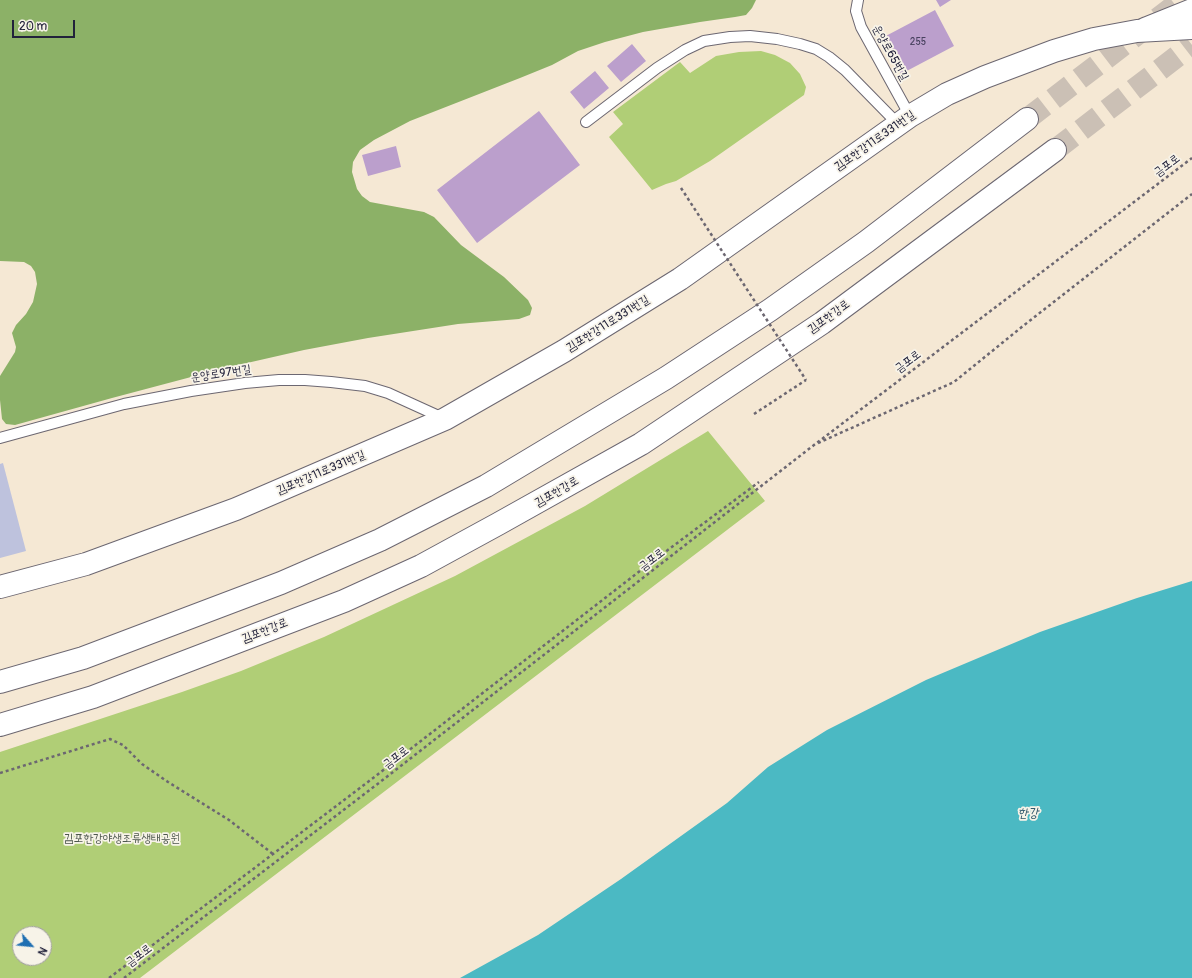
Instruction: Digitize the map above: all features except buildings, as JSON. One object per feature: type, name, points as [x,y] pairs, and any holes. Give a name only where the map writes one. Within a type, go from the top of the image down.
[{"type":"main road","points":[[1137,31],[1192,10]]},
{"type":"main road","name":"김포한강11로331번길","points":[[0,587],[86,564],[236,509],[445,419],[564,351],[680,279],[904,120],[947,94],[985,77],[1054,51],[1094,39],[1137,31],[1192,28]]},
{"type":"main road","points":[[0,682],[83,658],[281,583],[380,540],[486,486],[666,378],[770,310],[866,242],[1027,119]]},
{"type":"main road","name":"김포한강로","points":[[0,725],[93,697],[344,601],[421,566],[641,444],[822,323],[1055,150]]},
{"type":"lane","name":"운양로65번길","points":[[858,0],[856,11],[861,27],[904,120]]},
{"type":"lane","points":[[586,122],[657,68],[685,50],[704,41],[750,36],[777,38],[816,49],[829,57],[904,120]]},
{"type":"lane","name":"운양로97번길","points":[[0,438],[124,404],[245,382],[279,380],[305,380],[365,386],[388,393],[445,419]]},
{"type":"path","name":"금포로","points":[[124,978],[814,445],[1192,158]]},
{"type":"path","points":[[681,188],[806,380],[754,414]]},
{"type":"path","points":[[814,445],[954,382],[1192,194]]},
{"type":"path","points":[[109,978],[378,775],[645,567],[759,482]]},
{"type":"path","points":[[0,773],[110,739],[123,745],[142,764],[229,820],[274,854]]},
{"type":"shaded area","points":[[3,463],[26,551],[0,558],[0,464]]},
{"type":"green space","points":[[0,0],[756,0],[746,15],[643,32],[578,51],[552,65],[410,121],[374,140],[360,150],[353,162],[352,172],[357,189],[362,196],[370,202],[424,212],[434,217],[461,245],[504,277],[528,300],[532,308],[530,315],[519,319],[458,324],[304,350],[225,368],[15,425],[6,424],[2,419],[0,376],[15,352],[16,347],[12,333],[33,302],[37,284],[35,272],[31,266],[24,262],[0,261]]},
{"type":"green space","points":[[761,51],[775,55],[790,63],[800,74],[806,87],[804,95],[710,161],[676,181],[652,190],[609,137],[623,124],[613,112],[680,62],[690,73],[716,56],[739,52]]},
{"type":"green space","name":"김포한강야생조류생태공원","points":[[708,431],[765,501],[140,978],[0,978],[0,752],[241,671],[324,637],[455,576],[585,506]]},
{"type":"water","name":"한강","points":[[1192,581],[1192,978],[460,978],[538,935],[621,879],[727,803],[768,767],[827,730],[926,680],[1040,632],[1137,598]]},
{"type":"tunnel","points":[[1027,119],[1182,0]]},
{"type":"tunnel","points":[[1055,150],[1192,45]]}]
